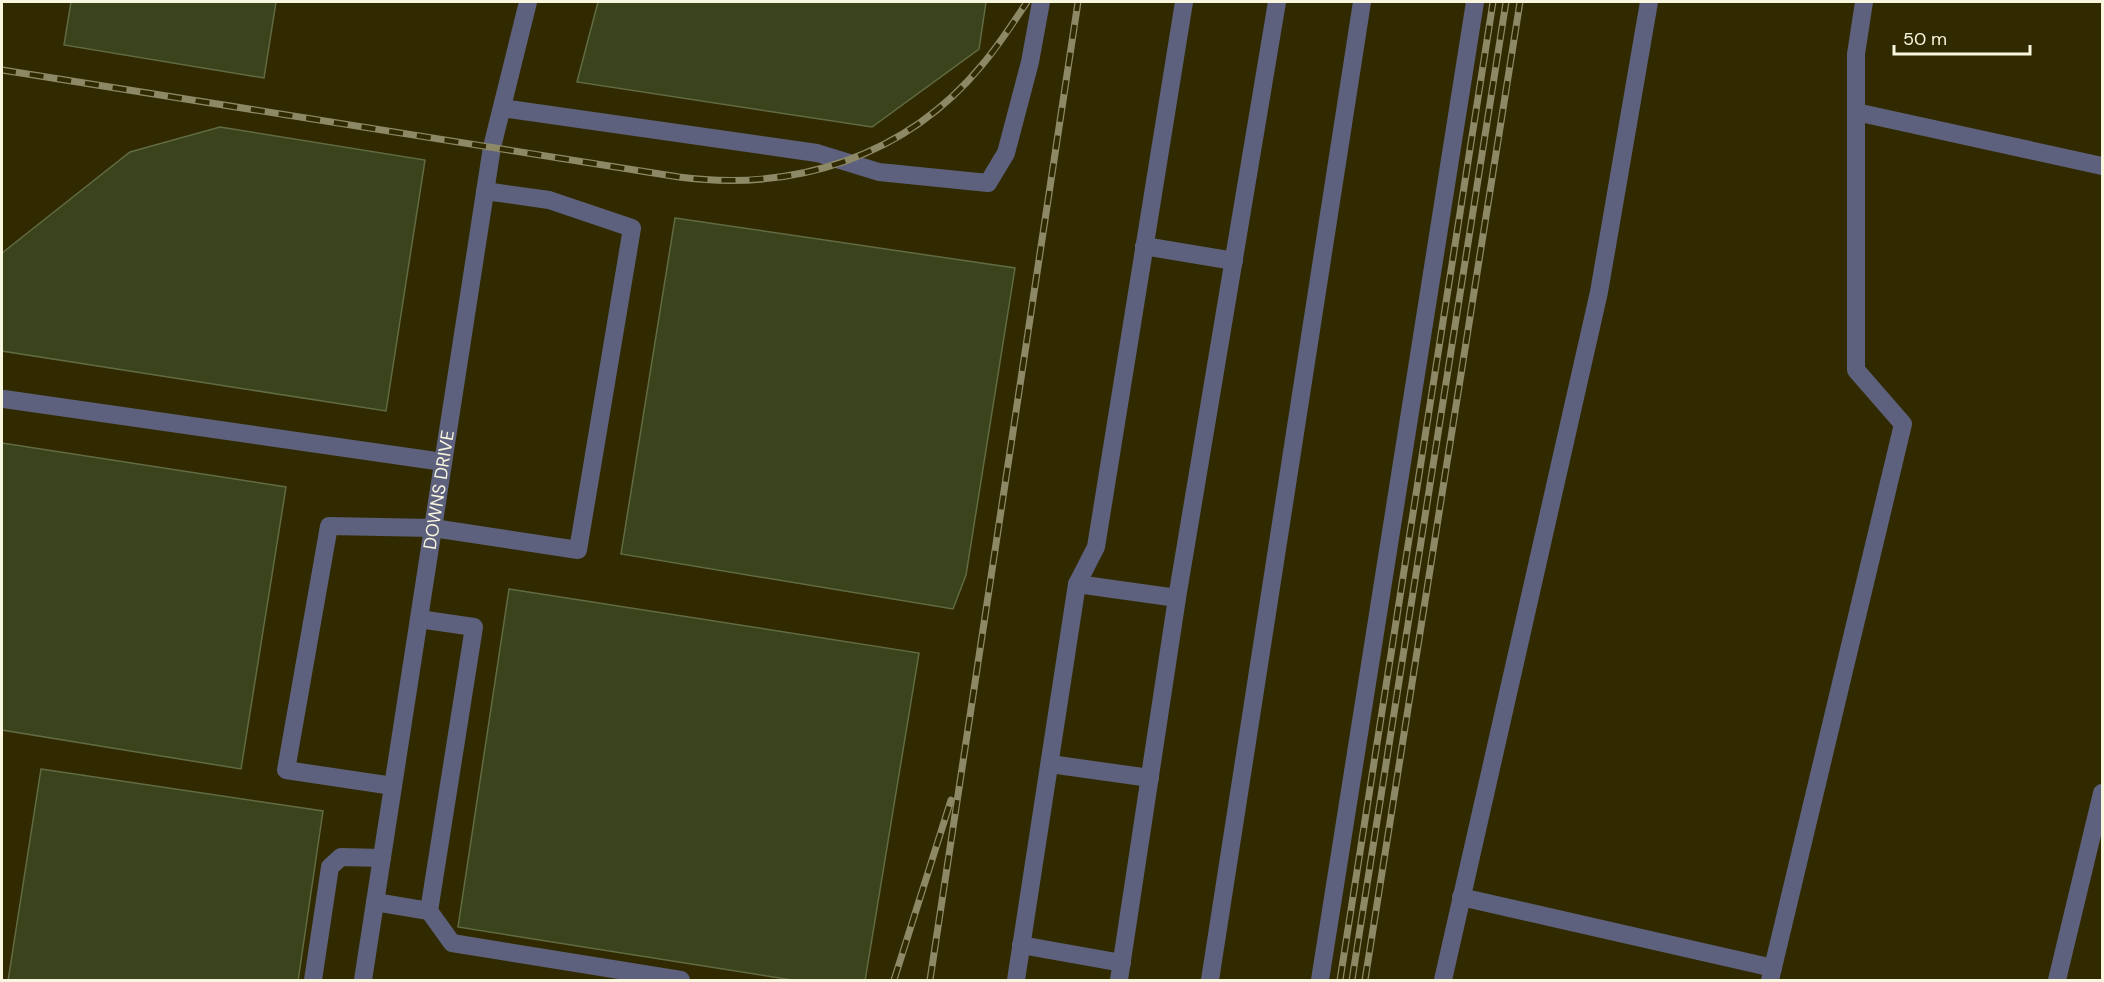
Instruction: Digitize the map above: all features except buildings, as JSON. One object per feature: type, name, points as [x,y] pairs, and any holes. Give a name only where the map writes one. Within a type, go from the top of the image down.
[{"type":"street","name":"DOWNS DRIVE","points":[[363,981],[485,191],[502,108],[528,2]]},
{"type":"street","points":[[502,108],[816,153],[879,172],[988,183],[1006,153],[1030,63],[1041,2]]},
{"type":"street","points":[[1016,981],[1077,584],[1096,547],[1184,2]]},
{"type":"street","points":[[1021,945],[1120,972],[1178,598],[1277,2]]},
{"type":"street","points":[[1210,981],[1362,2]]},
{"type":"street","points":[[1320,981],[1475,2]]},
{"type":"street","points":[[1443,981],[1599,292],[1649,2]]},
{"type":"street","points":[[1461,897],[1772,974],[1903,424],[1856,370],[1856,54],[1864,2]]},
{"type":"street","points":[[1856,112],[2103,166]]},
{"type":"street","points":[[393,786],[286,770],[329,526],[433,528],[578,550],[632,228],[549,200],[485,191]]},
{"type":"street","points":[[1144,246],[1234,261]]},
{"type":"street","points":[[4,399],[443,462]]},
{"type":"street","points":[[1077,584],[1178,598]]},
{"type":"street","points":[[419,620],[474,627],[429,911],[452,943],[681,981]]},
{"type":"street","points":[[1050,764],[1150,778]]},
{"type":"street","points":[[2057,981],[2103,793]]},
{"type":"street","points":[[313,981],[330,867],[341,857],[382,858]]},
{"type":"street","points":[[375,902],[429,911]]},
{"type":"railway","points":[[2,70],[679,177],[722,180],[764,179],[805,172],[845,161],[883,145],[919,123],[952,97],[982,65],[1027,2]]},
{"type":"railway","points":[[930,980],[1078,2]]},
{"type":"railway","points":[[1340,980],[1493,2]]},
{"type":"railway","points":[[1352,980],[1506,2]]},
{"type":"railway","points":[[1365,980],[1520,2]]},
{"type":"railway","points":[[894,980],[951,800]]}]
